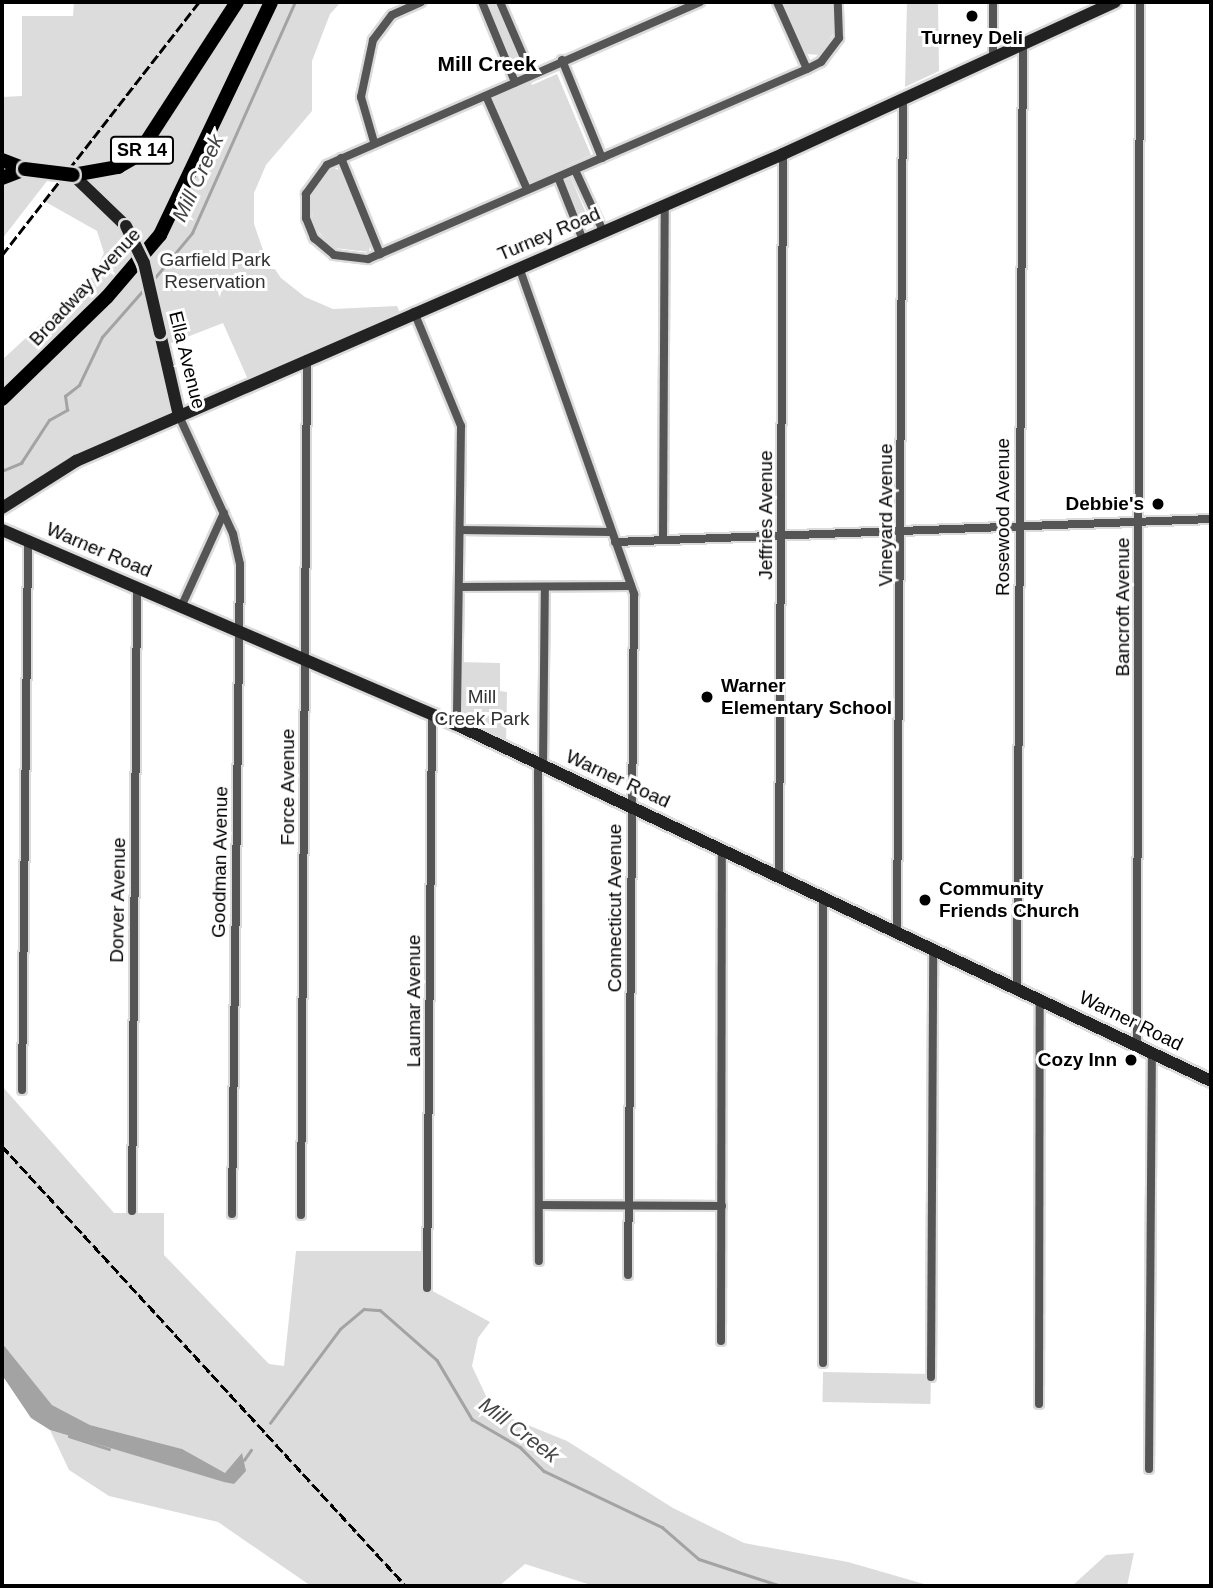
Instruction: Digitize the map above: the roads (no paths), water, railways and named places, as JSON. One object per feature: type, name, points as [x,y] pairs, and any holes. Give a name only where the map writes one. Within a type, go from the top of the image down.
[{"type":"main road","name":"SR 14","points":[[2,178],[25,169],[73,176],[118,167],[137,156],[237,2]]},
{"type":"main road","name":"Broadway Avenue","points":[[2,399],[107,297],[160,235],[271,2]]},
{"type":"main road","name":"Turney Road","points":[[2,508],[76,461],[783,154],[1115,2]]},
{"type":"main road","points":[[2,160],[25,169]]},
{"type":"main road","name":"Ella Avenue","points":[[73,176],[126,226],[144,263],[180,415]]},
{"type":"main road","name":"Warner Road","points":[[2,530],[457,725],[1211,1080]]},
{"type":"street","points":[[374,142],[361,97],[373,40],[392,15],[421,2]]},
{"type":"street","points":[[482,2],[515,82]]},
{"type":"street","points":[[500,2],[531,74]]},
{"type":"street","points":[[700,2],[341,158],[309,184],[305,207],[310,229],[334,255],[358,260],[380,254],[821,62],[839,38],[838,2]]},
{"type":"street","points":[[777,2],[807,69]]},
{"type":"street","points":[[993,2],[993,59]]},
{"type":"street","name":"Bancroft Avenue","points":[[1138,1044],[1140,2]]},
{"type":"street","name":"Rosewood Avenue","points":[[1017,988],[1023,46]]},
{"type":"street","points":[[562,60],[602,158]]},
{"type":"street","points":[[486,96],[527,189]]},
{"type":"street","name":"Vineyard Avenue","points":[[897,932],[902,532],[903,99]]},
{"type":"street","name":"Jeffries Avenue","points":[[779,875],[783,154]]},
{"type":"street","points":[[341,158],[380,254]]},
{"type":"street","points":[[575,170],[603,231]]},
{"type":"street","points":[[558,177],[583,240]]},
{"type":"street","points":[[663,540],[665,206]]},
{"type":"street","name":"Connecticut Avenue","points":[[519,267],[631,586],[631,1205],[628,1275]]},
{"type":"street","points":[[414,312],[461,426],[457,725]]},
{"type":"street","name":"Force Avenue","points":[[301,1215],[307,359]]},
{"type":"street","name":"Ella Avenue","points":[[180,415],[224,513]]},
{"type":"street","points":[[181,605],[224,513]]},
{"type":"street","name":"Goodman Avenue","points":[[224,513],[240,564],[232,1214]]},
{"type":"street","points":[[615,542],[1211,519]]},
{"type":"street","points":[[461,530],[611,532]]},
{"type":"street","points":[[22,1090],[29,541]]},
{"type":"street","points":[[459,587],[631,586]]},
{"type":"street","points":[[539,1261],[541,765],[545,587]]},
{"type":"street","name":"Dorver Avenue","points":[[132,1211],[137,588]]},
{"type":"street","name":"Laumar Avenue","points":[[427,1288],[432,715]]},
{"type":"street","points":[[720,1341],[722,849]]},
{"type":"street","points":[[823,897],[823,1363]]},
{"type":"street","points":[[931,1377],[933,948]]},
{"type":"street","points":[[1039,1404],[1040,999]]},
{"type":"street","points":[[1149,1469],[1152,1052]]},
{"type":"street","points":[[539,1205],[722,1206]]},
{"type":"waterway","name":"Mill Creek","points":[[153,280],[192,233],[295,2]]},
{"type":"waterway","name":"Mill Creek","points":[[2,471],[21,463],[49,420],[67,410],[65,396],[79,385],[102,337],[146,287]]},
{"type":"waterway","name":"Mill Creek","points":[[270,1423],[340,1329],[364,1309],[380,1310],[437,1360],[472,1419],[520,1447],[544,1471],[662,1527],[699,1559],[781,1586]]},
{"type":"waterway","name":"Mill Creek","points":[[69,1436],[109,1449]]},
{"type":"waterway","name":"Mill Creek","points":[[244,1460],[251,1450]]},
{"type":"railway","points":[[2,255],[199,2]]},
{"type":"railway","points":[[2,1146],[406,1586]]},
{"type":"place","name":"Turney Deli","points":[[972,16]]},
{"type":"place","name":"Debbie's","points":[[1158,504]]},
{"type":"place","name":"Warner Elementary School","points":[[707,697]]},
{"type":"place","name":"Community Friends Church","points":[[925,900]]},
{"type":"place","name":"Cozy Inn","points":[[1131,1060]]},
{"type":"district","name":"Mill Creek","points":[[487,64]]},
{"type":"park label","name":"Garfield Park Reservation","points":[[215,271]]},
{"type":"park label","name":"Mill Creek Park","points":[[482,708]]}]
